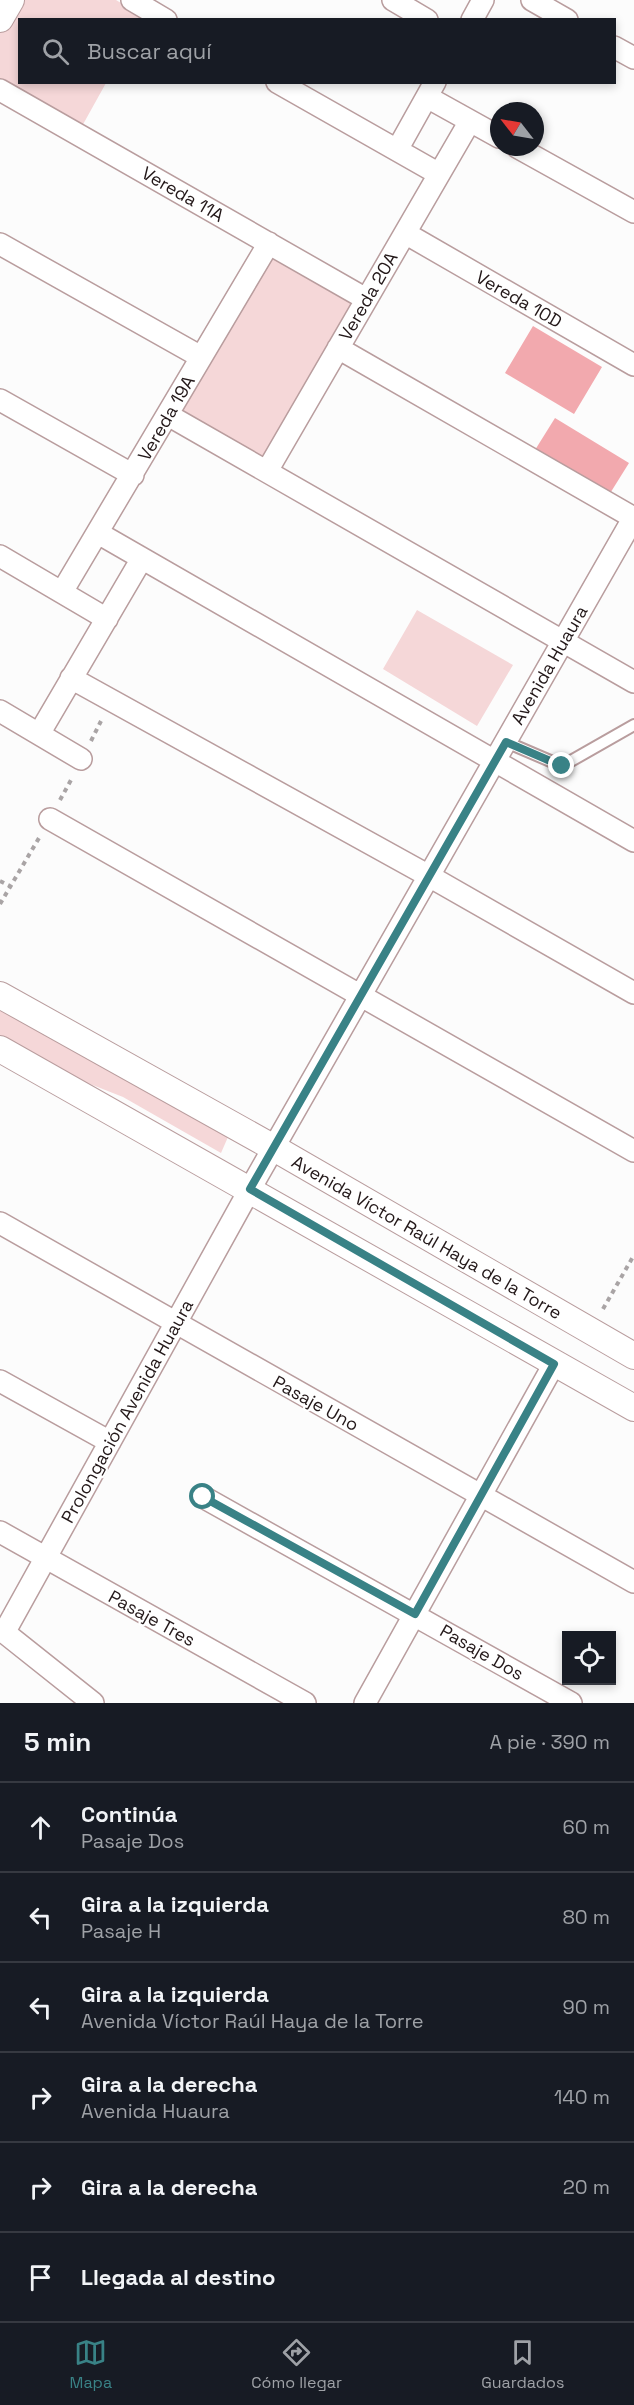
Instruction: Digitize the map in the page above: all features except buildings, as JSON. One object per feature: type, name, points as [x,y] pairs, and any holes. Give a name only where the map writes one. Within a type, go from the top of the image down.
[{"type":"street","points":[[132,0],[163,18]]},
{"type":"street","points":[[393,0],[427,12]]},
{"type":"street","points":[[473,18],[483,0]]},
{"type":"street","points":[[532,0],[564,18]]},
{"type":"street","points":[[616,48],[634,58]]},
{"type":"street","points":[[281,84],[439,174]]},
{"type":"street","points":[[397,150],[431,89],[470,121],[490,132]]},
{"type":"street","name":"Vereda 11A","points":[[0,90],[366,299]]},
{"type":"street","name":"Vereda 20A","points":[[267,471],[470,121]]},
{"type":"street","points":[[533,156],[634,212]]},
{"type":"street","name":"Vereda 10D","points":[[405,233],[634,365]]},
{"type":"street","name":"Vereda 19A","points":[[62,592],[133,476],[269,243]]},
{"type":"street","points":[[0,244],[201,357]]},
{"type":"street","points":[[339,348],[634,517]]},
{"type":"street","points":[[0,400],[133,476]]},
{"type":"street","points":[[168,415],[634,682]]},
{"type":"street","name":"Avenida Huaura","points":[[250,1189],[634,517]]},
{"type":"street","points":[[98,533],[141,560],[634,841]]},
{"type":"street","points":[[0,556],[106,619]]},
{"type":"street","points":[[39,734],[141,560]]},
{"type":"street","points":[[71,678],[429,876],[634,993]]},
{"type":"street","points":[[0,711],[81,759]]},
{"type":"street","points":[[50,819],[634,1151]]},
{"type":"street","name":"Avenida Víctor Raúl Haya de la Torre","points":[[0,995],[274,1148],[634,1356]]},
{"type":"street","points":[[0,1049],[634,1408]]},
{"type":"street","name":"Prolongación Avenida Huaura","points":[[2,1631],[46,1558],[250,1189]]},
{"type":"street","name":"Pasaje Uno","points":[[0,1223],[634,1582]]},
{"type":"street","points":[[365,1703],[554,1364]]},
{"type":"street","points":[[0,1381],[110,1442]]},
{"type":"street","name":"Pasaje Dos","points":[[203,1497],[571,1703]]},
{"type":"street","name":"Pasaje Tres","points":[[0,1532],[305,1703]]},
{"type":"street","points":[[2,1631],[93,1703]]},
{"type":"lane","points":[[506,742],[562,766],[634,725]]},
{"type":"path","points":[[0,881],[10,886]]},
{"type":"path","points":[[590,1331],[634,1255]]},
{"type":"shaded area","points":[[18,0],[116,0],[143,16],[142,18],[18,18],[18,84],[105,84],[81,128],[0,83],[0,31]]},
{"type":"shaded area","points":[[271,252],[359,304],[265,462],[177,411]]},
{"type":"shaded area","points":[[417,610],[513,665],[477,726],[383,669]]},
{"type":"shaded area","points":[[0,1008],[228,1137],[221,1153],[123,1097],[62,1073],[0,1038]]},
{"type":"route","points":[[203,1497],[415,1614],[554,1364],[250,1189],[506,742],[556,766],[562,766]]}]
